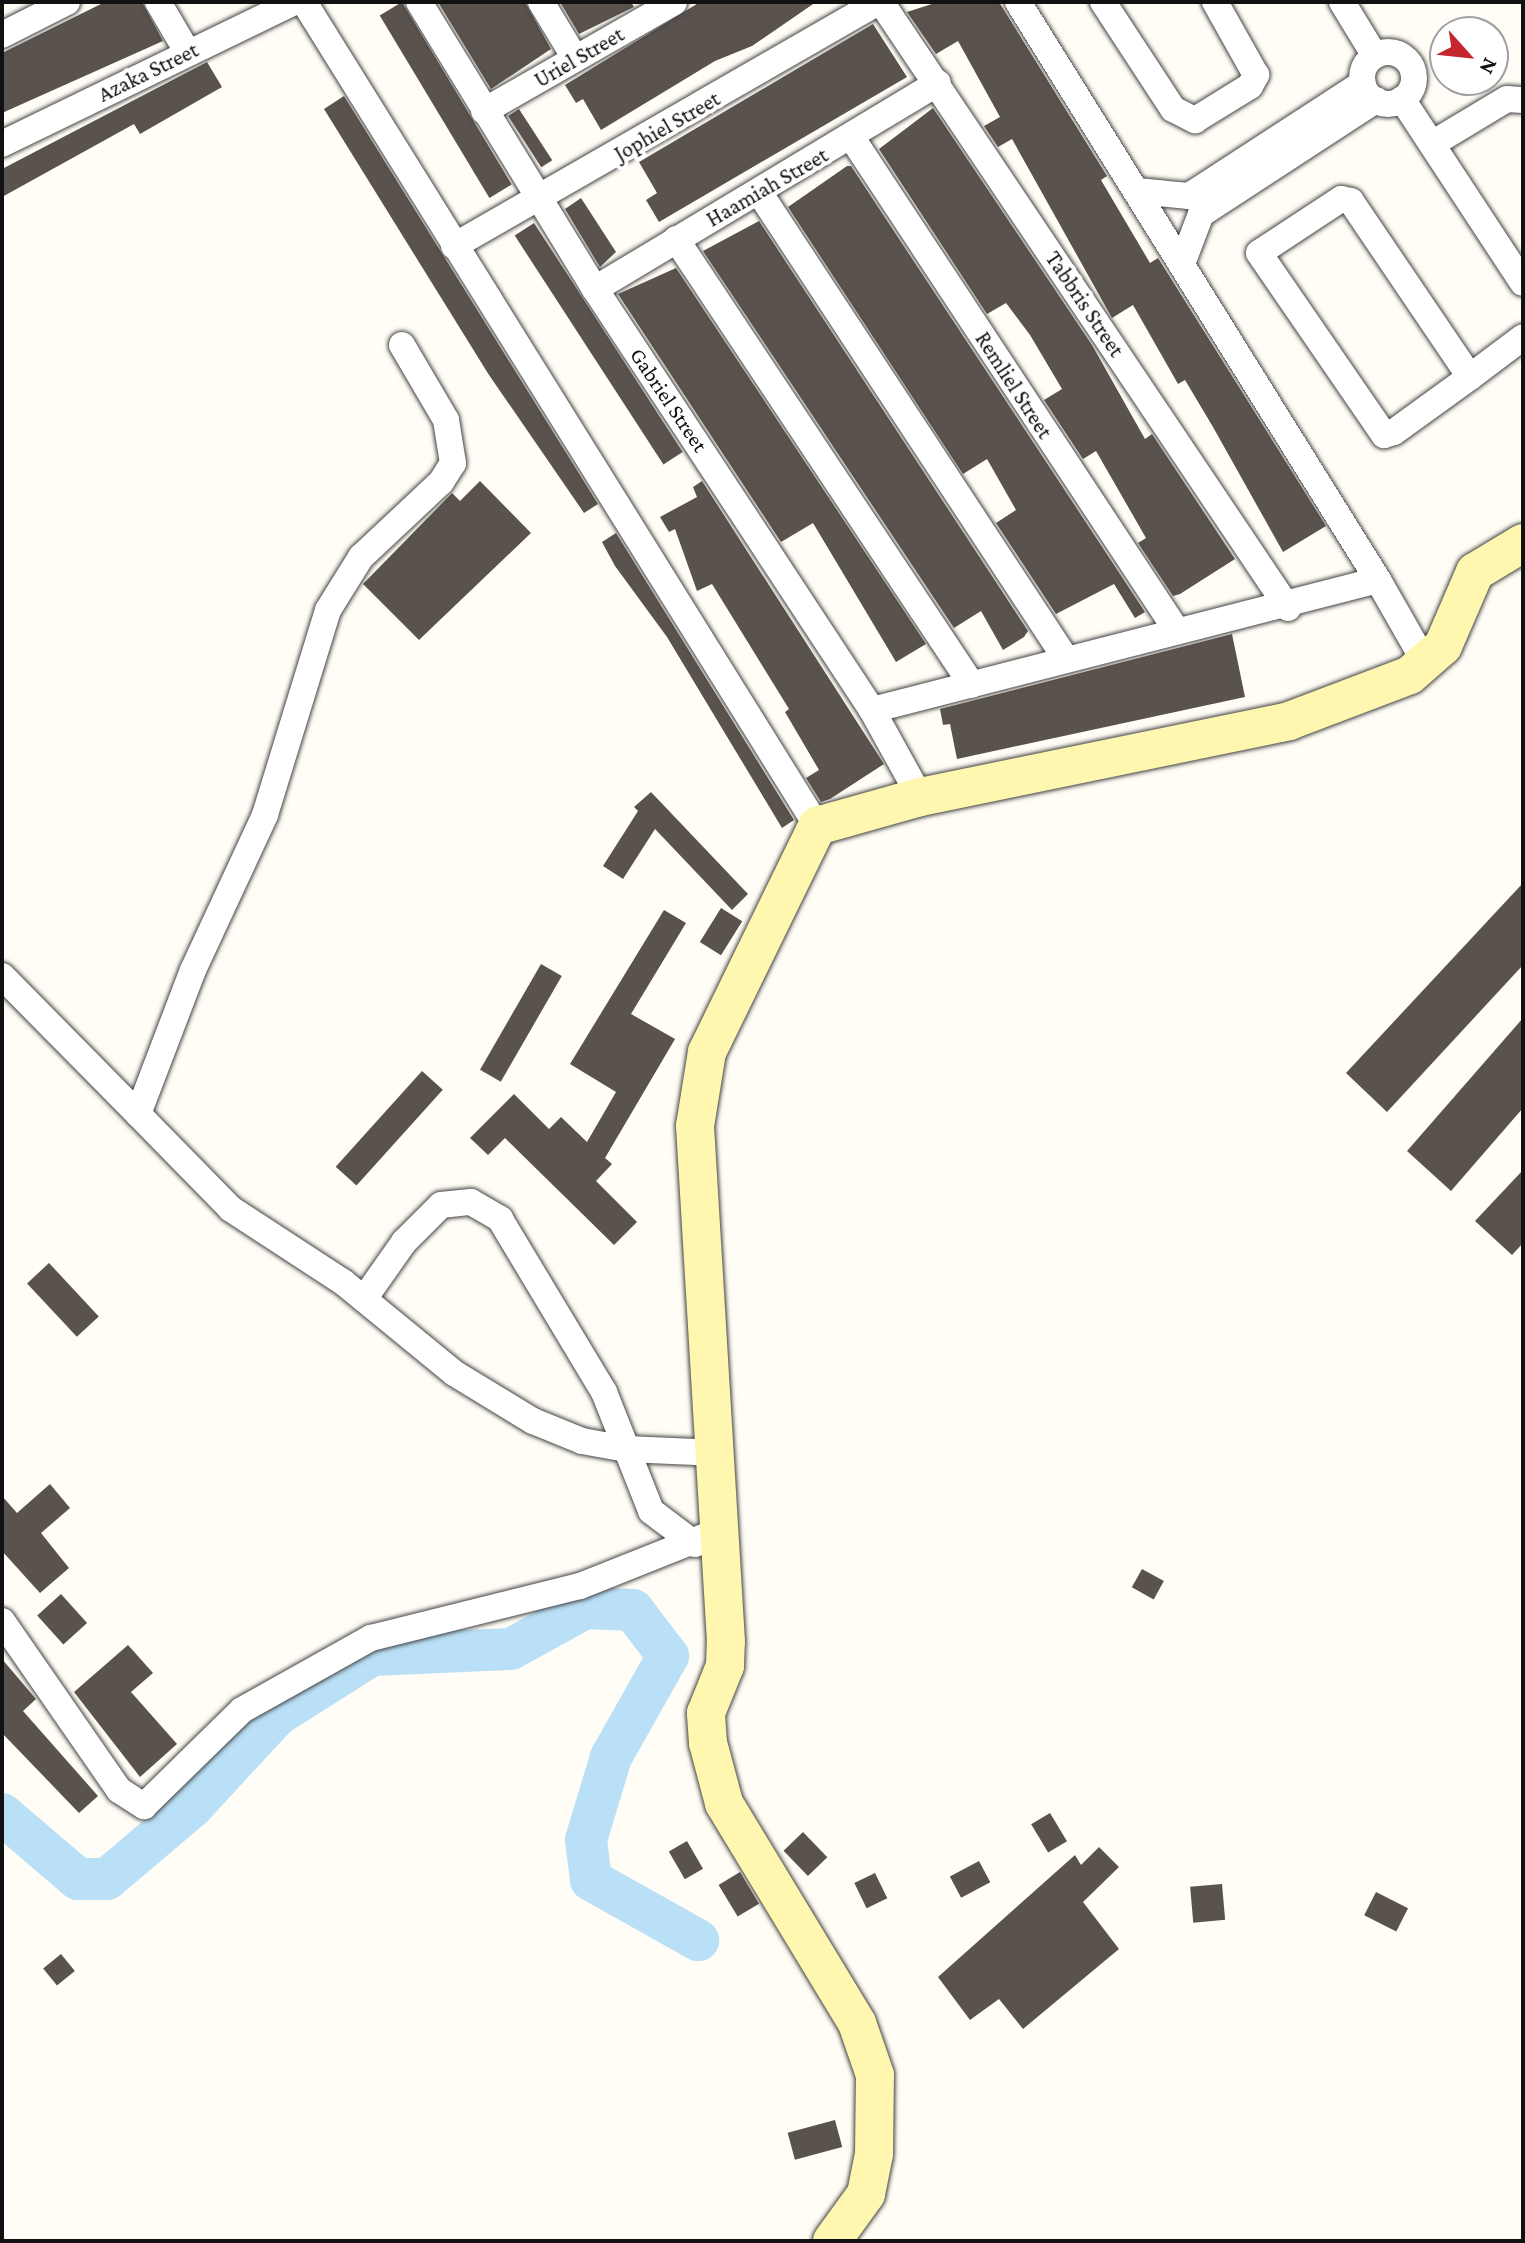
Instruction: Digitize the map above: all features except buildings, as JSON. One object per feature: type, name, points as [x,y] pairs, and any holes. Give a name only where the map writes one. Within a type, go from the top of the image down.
[{"type":"street","points":[[2,35],[67,2]]},
{"type":"street","points":[[158,2],[188,53]]},
{"type":"street","name":"Azaka Street","points":[[2,144],[295,2]]},
{"type":"street","points":[[304,2],[817,826]]},
{"type":"street","name":"Gabriel Street","points":[[419,2],[595,289],[872,710],[920,797]]},
{"type":"street","points":[[541,2],[575,58]]},
{"type":"street","name":"Jophiel Street","points":[[454,246],[880,2]]},
{"type":"street","name":"Tabbris Street","points":[[880,2],[938,83],[1288,608]]},
{"type":"street","points":[[1018,2],[1378,580],[1427,666]]},
{"type":"street","points":[[1103,2],[1173,109],[1195,120],[1250,86],[1256,75],[1215,2]]},
{"type":"street","name":"Uriel Street","points":[[484,111],[664,4]]},
{"type":"street","points":[[1354,6],[1375,56]]},
{"type":"street","points":[[1136,191],[1195,205],[1380,94],[1411,89],[1411,66],[1394,52],[1375,56],[1365,65],[1380,94],[1432,144],[1523,283]]},
{"type":"street","name":"Haamiah Street","points":[[595,289],[852,138],[938,83]]},
{"type":"street","points":[[1432,144],[1507,99],[1523,100]]},
{"type":"street","name":"Remliel Street","points":[[852,138],[1177,631]]},
{"type":"street","points":[[759,192],[1066,659]]},
{"type":"street","points":[[1470,377],[1351,201],[1341,199],[1259,253],[1375,430],[1394,432],[1470,377],[1523,337]]},
{"type":"street","points":[[1182,264],[1195,205]]},
{"type":"street","points":[[676,239],[972,685]]},
{"type":"street","points":[[138,1114],[193,970],[265,815],[328,610],[361,557],[441,482],[453,463],[446,420],[402,345]]},
{"type":"street","points":[[832,2241],[866,2194],[874,2154],[875,2075],[857,2023],[780,1904],[712,1774],[706,1713],[725,1666],[726,1642],[708,1537],[719,1453],[698,1090],[713,1038],[817,826],[920,797],[1289,721],[1427,666],[1450,632],[1475,572],[1523,543]]},
{"type":"street","points":[[872,710],[1177,631],[1288,608],[1378,580]]},
{"type":"street","points":[[2,976],[231,1209],[364,1299],[454,1373],[533,1421],[582,1441],[626,1449],[719,1453]]},
{"type":"street","points":[[364,1299],[404,1242],[441,1205],[471,1202],[500,1219],[526,1257],[604,1392],[651,1511],[708,1537]]},
{"type":"street","points":[[2,1621],[119,1790],[144,1806],[242,1710],[371,1638],[580,1586],[708,1537]]},
{"type":"waterway","points":[[2,1814],[78,1879],[107,1879],[192,1807],[277,1715],[372,1655],[511,1649],[585,1608],[633,1610],[668,1656],[611,1757],[586,1840],[591,1880],[698,1940]]}]
